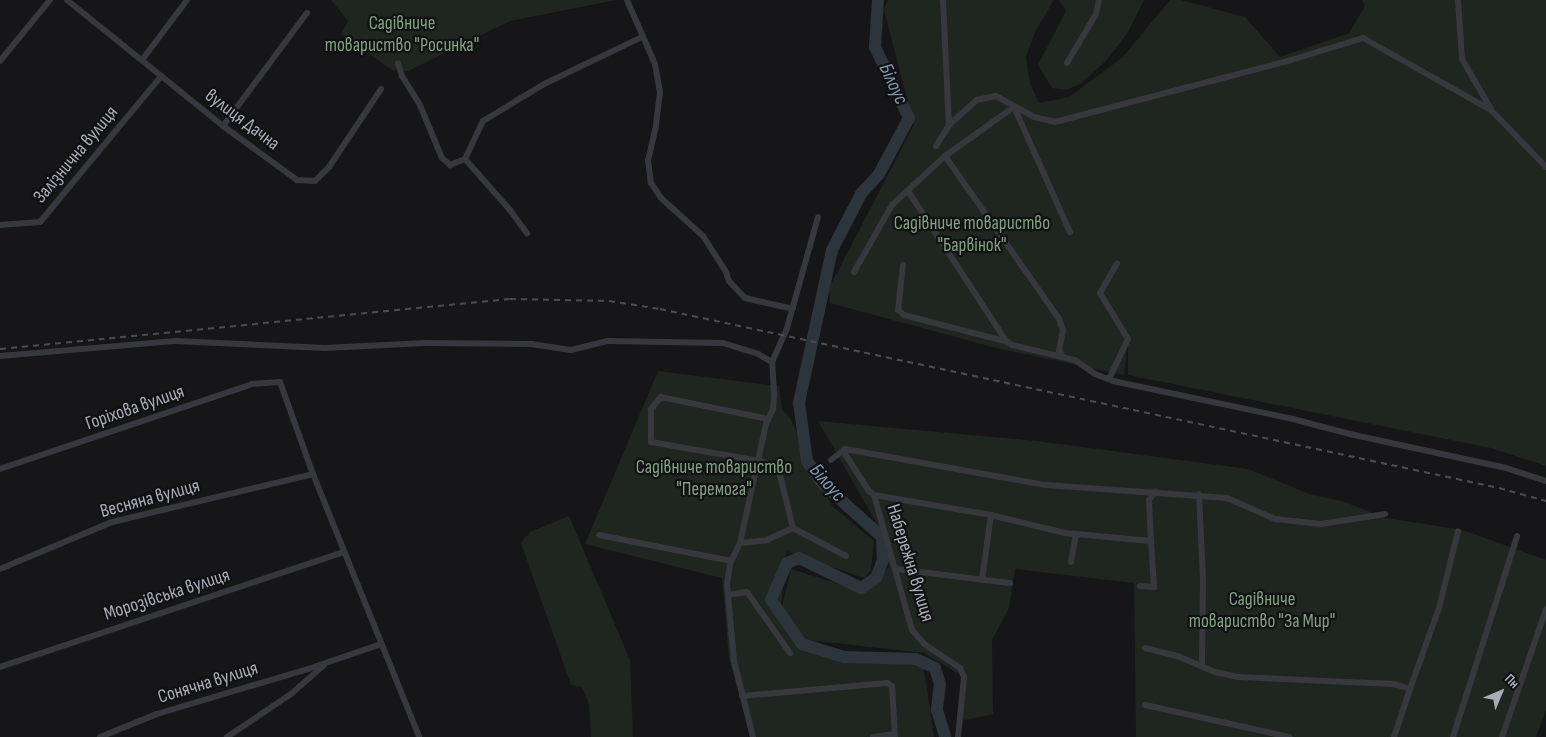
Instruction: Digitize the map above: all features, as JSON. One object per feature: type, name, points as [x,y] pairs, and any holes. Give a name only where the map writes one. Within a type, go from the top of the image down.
[{"type":"street","points":[[0,61],[50,0]]},
{"type":"street","name":"вулиця Дачна","points":[[67,0],[223,126],[297,180],[316,181],[329,167],[381,89]]},
{"type":"street","points":[[142,60],[187,0]]},
{"type":"street","points":[[627,0],[655,64],[660,92],[656,126],[648,160],[651,183],[661,198],[703,236],[726,272],[729,281],[745,298],[793,309]]},
{"type":"street","points":[[943,0],[949,125]]},
{"type":"street","points":[[1068,63],[1096,14],[1099,0]]},
{"type":"street","points":[[1458,0],[1462,59],[1491,110],[1546,167]]},
{"type":"street","points":[[223,126],[307,13]]},
{"type":"street","points":[[398,64],[402,76],[420,105],[442,158],[450,165],[465,159],[483,121],[544,84],[642,37]]},
{"type":"street","points":[[936,146],[949,125],[977,100],[996,96],[1034,117],[1055,122],[1291,60],[1363,38],[1491,110]]},
{"type":"street","name":"Залізнична вулиця","points":[[0,225],[40,222],[161,76]]},
{"type":"street","points":[[854,272],[892,205],[945,156],[1014,107]]},
{"type":"street","points":[[1014,107],[1070,232]]},
{"type":"street","points":[[945,156],[1059,319],[1063,330],[1059,351],[1063,357]]},
{"type":"street","points":[[465,159],[510,210],[527,233]]},
{"type":"street","points":[[908,191],[1008,342]]},
{"type":"street","points":[[753,737],[734,661],[727,584],[731,561],[740,543],[768,419],[772,409],[774,396],[772,362],[787,328],[818,217]]},
{"type":"street","points":[[1109,379],[1128,340],[1100,293],[1117,263]]},
{"type":"street","points":[[903,265],[898,310],[904,315],[1075,360],[1095,374],[1109,379],[1506,468],[1546,481]]},
{"type":"street","points":[[0,356],[176,342],[325,348],[426,343],[531,344],[572,350],[608,341],[723,343],[758,354],[772,362]]},
{"type":"street","name":"Горіхова вулиця","points":[[0,469],[252,384],[280,382],[313,474]]},
{"type":"street","points":[[768,419],[661,397],[651,408],[652,442],[760,461],[774,466],[780,475],[793,528],[846,556]]},
{"type":"street","points":[[831,460],[845,449],[1046,485],[1199,494],[1227,498],[1275,520],[1322,524],[1385,514]]},
{"type":"street","points":[[843,451],[869,491],[874,495],[991,515],[1076,534],[1151,541]]},
{"type":"street","points":[[313,474],[419,737]]},
{"type":"street","name":"Весняна вулиця","points":[[0,569],[112,522],[313,474]]},
{"type":"street","points":[[1140,586],[1154,588],[1149,500],[1156,491]]},
{"type":"street","points":[[1199,494],[1203,580],[1202,666]]},
{"type":"street","name":"Набережна вулиця","points":[[874,495],[912,630],[924,644],[960,668],[964,677],[958,737]]},
{"type":"street","points":[[982,579],[991,515]]},
{"type":"street","points":[[740,543],[767,540],[793,528]]},
{"type":"street","points":[[1394,737],[1438,608],[1458,531]]},
{"type":"street","points":[[1071,562],[1076,534]]},
{"type":"street","points":[[599,535],[731,561]]},
{"type":"street","points":[[1453,737],[1517,536]]},
{"type":"street","name":"Морозівська вулиця","points":[[0,666],[344,552]]},
{"type":"street","points":[[896,569],[1010,583]]},
{"type":"street","points":[[728,595],[747,592],[790,653]]},
{"type":"street","points":[[1502,737],[1546,609]]},
{"type":"street","name":"Сонячна вулиця","points":[[100,737],[157,714],[326,663],[382,644]]},
{"type":"street","points":[[1145,648],[1178,656],[1202,666],[1239,677],[1394,684],[1410,689]]},
{"type":"street","name":"Сонячна вулиця","points":[[227,737],[291,694],[326,663]]},
{"type":"street","points":[[742,696],[887,683],[892,686],[895,736],[873,737]]},
{"type":"street","points":[[1145,705],[1289,737]]},
{"type":"green space","name":"Садівниче товариство \"Росинка\"","points":[[331,0],[616,0],[510,21],[408,71],[392,70],[341,34],[348,21]]},
{"type":"green space","name":"Садівниче товариство \"Барвінок\"","points":[[888,0],[1054,0],[1035,32],[1026,57],[1030,83],[1039,103],[1069,97],[1123,57],[1170,0],[1181,0],[1245,17],[1280,57],[1349,33],[1365,6],[1362,0],[1546,0],[1546,466],[1491,448],[1128,375],[1128,341],[1124,375],[1000,349],[830,303],[829,288],[914,125],[884,10]]},
{"type":"green space","points":[[1059,0],[1144,0],[1128,32],[1107,60],[1080,84],[1066,90],[1052,88],[1038,65],[1066,11]]},
{"type":"green space","name":"Садівниче товариство \"Перемога\"","points":[[658,371],[779,386],[782,410],[790,418],[832,506],[874,541],[871,570],[864,578],[786,551],[780,619],[796,641],[813,653],[923,663],[934,737],[751,737],[729,659],[722,578],[585,544]]},
{"type":"green space","name":"Садівниче товариство \"За Мир\"","points":[[818,421],[1037,441],[1248,469],[1312,495],[1342,501],[1386,518],[1463,530],[1546,560],[1546,710],[1536,737],[1136,737],[1134,583],[1015,569],[1009,608],[992,640],[993,714],[960,721],[964,677],[924,653],[807,640],[782,607],[791,569],[865,592],[889,567],[884,536]]},
{"type":"green space","points":[[569,516],[630,660],[633,737],[591,737],[589,704],[582,687],[571,685],[521,543],[530,532]]},
{"type":"waterway","name":"Білоус","points":[[878,0],[875,47],[909,118],[879,174],[861,194],[832,250],[799,403],[807,461],[823,484],[882,537],[883,560],[876,578],[861,588],[799,558],[787,563],[771,600],[802,644],[844,657],[916,659],[935,668],[940,684],[937,710],[945,737]]},
{"type":"railway","points":[[0,349],[510,299],[609,301],[660,309],[1499,488],[1546,501]]}]
